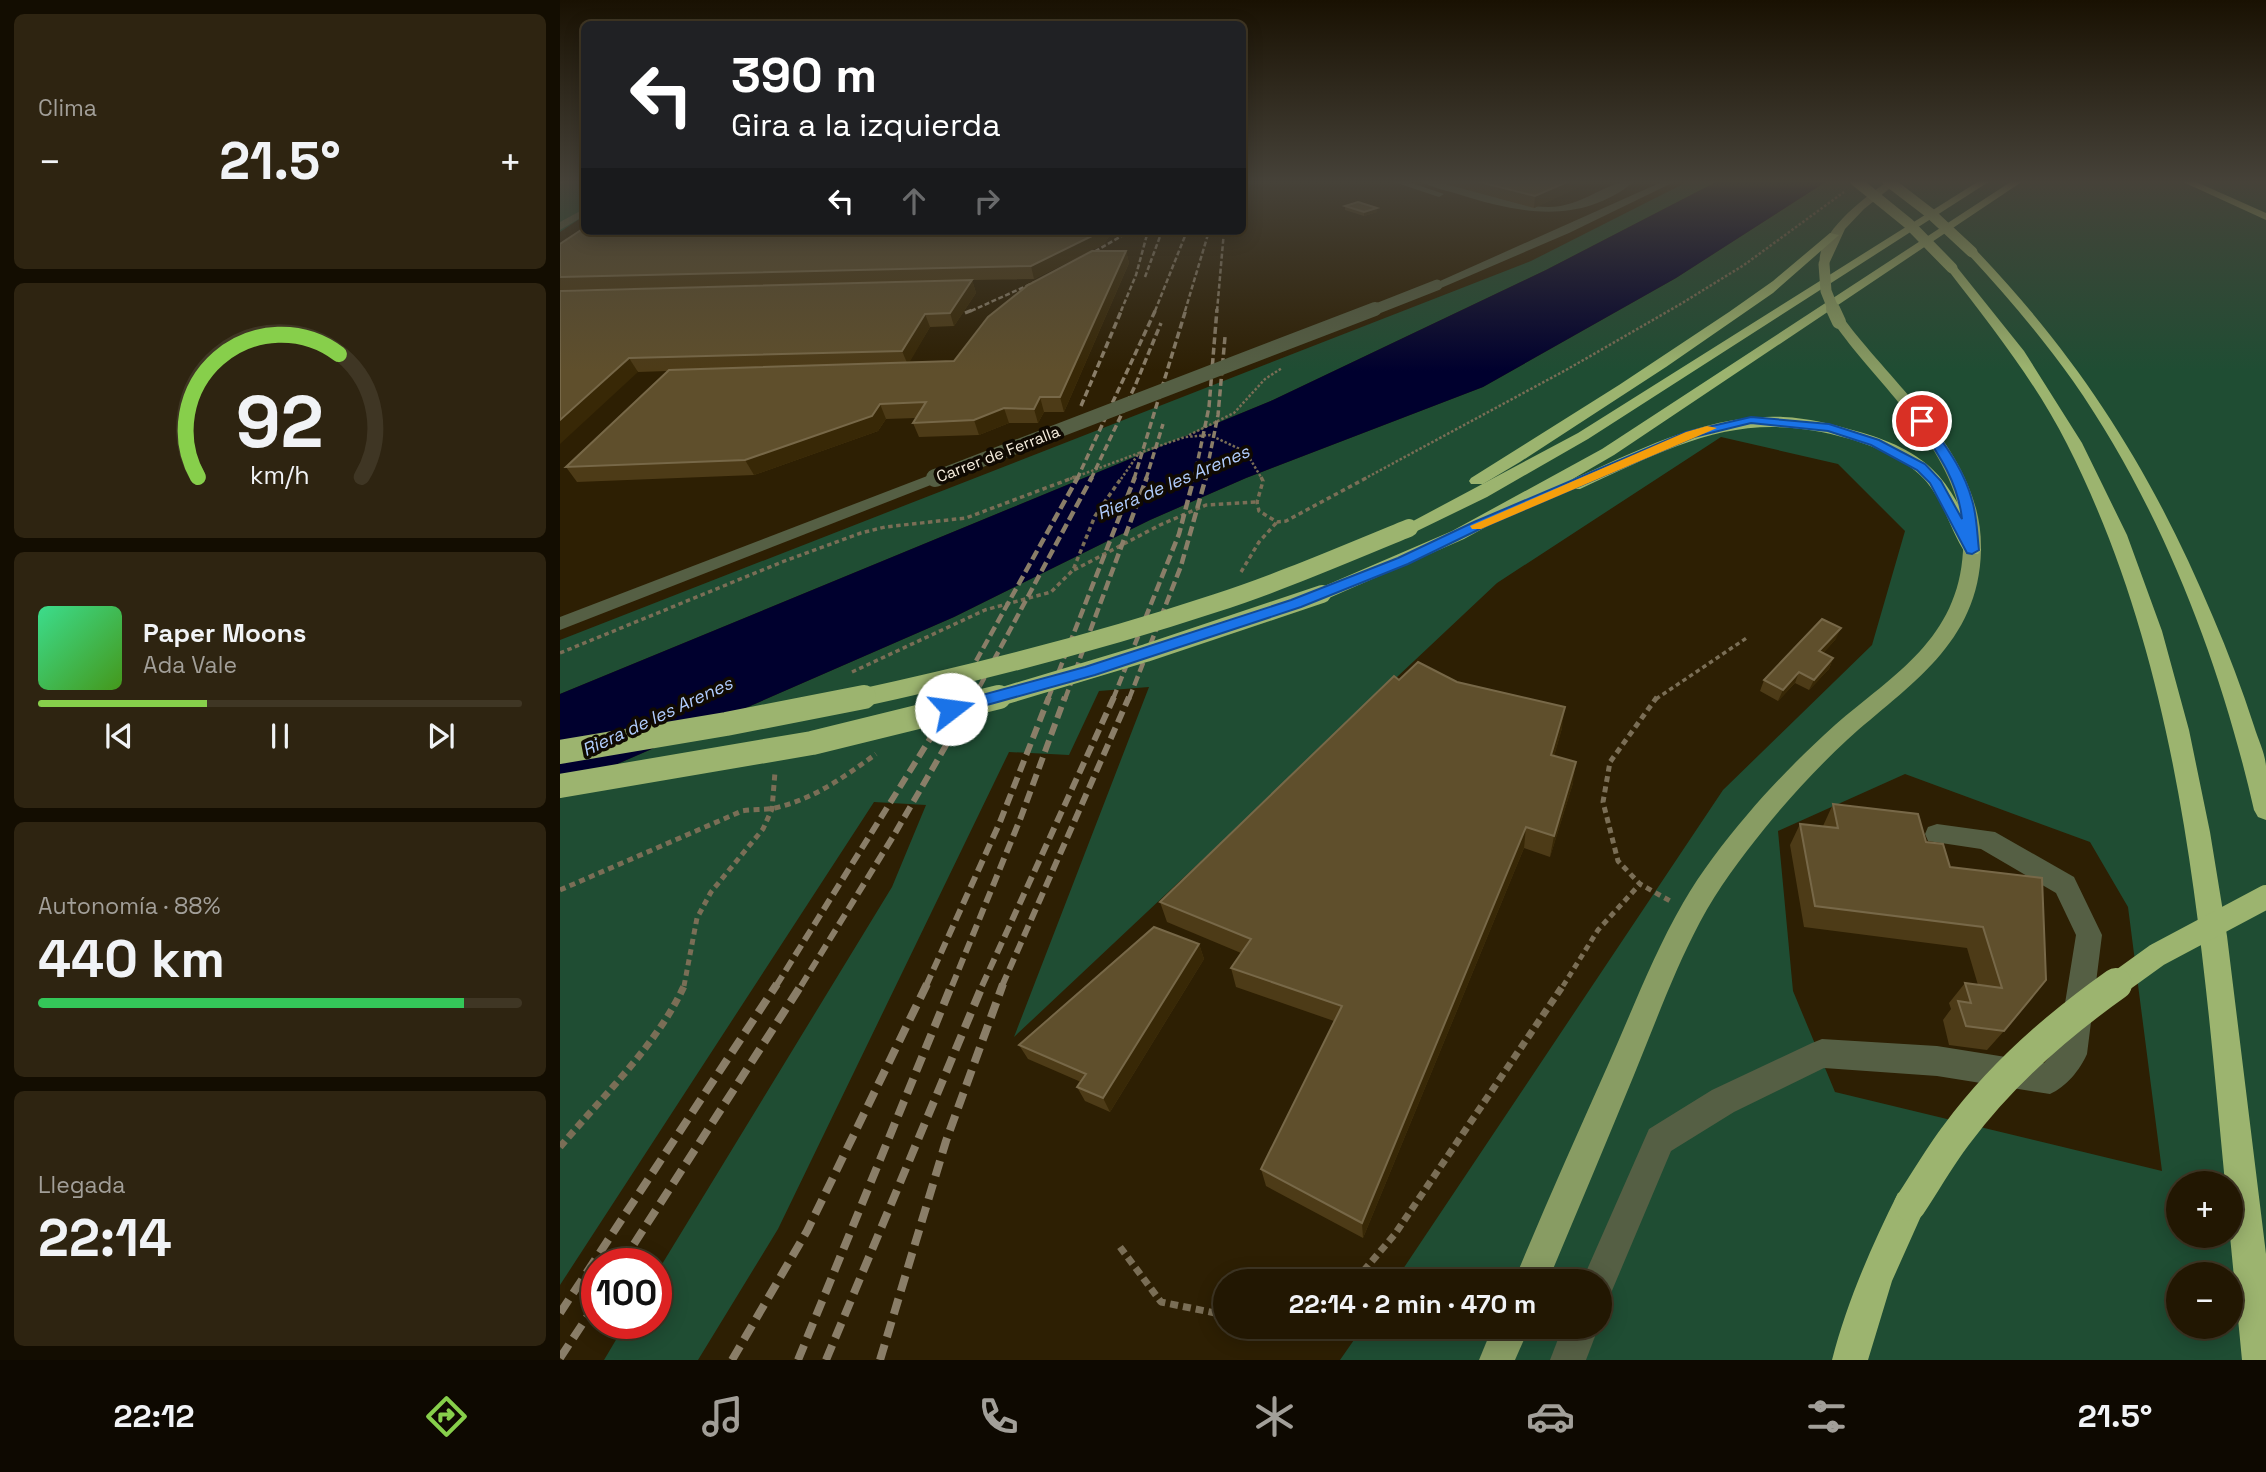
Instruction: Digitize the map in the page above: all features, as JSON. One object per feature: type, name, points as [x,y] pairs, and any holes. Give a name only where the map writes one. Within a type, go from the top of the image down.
[{"type":"highway","points":[[560,752],[678,734],[806,709],[1100,639],[1219,602],[1409,528],[1475,489],[1769,291],[1822,244]]},
{"type":"highway","points":[[1475,489],[1583,436],[1884,244]]},
{"type":"highway","points":[[1521,506],[1608,452],[1922,244]]},
{"type":"highway","points":[[1930,244],[2007,334],[2068,430],[2100,491],[2126,552],[2162,662],[2183,749],[2204,857],[2260,1360]]},
{"type":"highway","points":[[1964,244],[2018,299],[2060,350],[2131,457],[2172,538],[2215,646],[2244,726],[2266,810]]},
{"type":"highway","points":[[560,786],[834,738],[1014,693],[1283,608],[1403,561],[1521,506],[1690,434],[1751,420],[1829,427],[1875,442],[1921,467],[1940,490],[1972,550]]},
{"type":"highway","points":[[1850,1360],[1855,1336],[1879,1266],[1910,1205],[1957,1134],[1993,1091],[2078,1011],[2157,955],[2266,897]]},
{"type":"main road","points":[[1536,1269],[1655,990],[1691,913],[1737,847],[1793,780],[1853,722],[1915,672],[1959,608],[1969,573],[1972,550],[1967,502],[1948,459],[1922,421],[1866,359],[1839,322],[1826,291],[1824,264],[1829,244]]},
{"type":"main road","points":[[1497,1360],[1506,1339]]},
{"type":"street","name":"Carrer de Ferralla","points":[[560,624],[1437,285],[1533,244]]},
{"type":"street","points":[[1604,1269],[1660,1140],[1723,1101],[1822,1053],[1937,1061],[2050,1079],[2072,1054],[2089,935],[2065,885],[1986,839],[1937,834]]},
{"type":"street","points":[[1568,1360],[1576,1339]]},
{"type":"path","points":[[560,653],[782,562],[861,533],[885,527],[966,518],[1185,437],[1210,435],[1247,452],[1264,481],[1257,502],[1259,511],[1277,522],[1301,515],[1679,305],[1772,244]]},
{"type":"path","points":[[1073,570],[1094,516],[1139,453]]},
{"type":"path","points":[[842,677],[985,610],[1045,595],[1073,570],[1160,525],[1206,505],[1257,502]]},
{"type":"path","points":[[1691,913],[1640,884],[1618,861],[1603,802],[1610,762],[1659,694],[1748,637]]},
{"type":"path","points":[[560,1147],[656,1033],[676,1004],[687,980],[697,918],[711,892],[763,829],[772,809],[776,767]]},
{"type":"path","points":[[560,890],[730,816],[757,808],[772,809]]},
{"type":"path","points":[[1365,1269],[1395,1234],[1532,1034],[1598,930],[1640,884]]},
{"type":"path","points":[[1121,1247],[1161,1302],[1213,1313]]},
{"type":"green space","points":[[1564,244],[1595,244],[1273,400],[560,694],[560,640],[1531,261]]},
{"type":"green space","points":[[1728,244],[2266,244],[2266,1360],[1340,1360],[1355,1339],[1612,1339],[1612,1269],[1403,1269],[1723,790],[1872,645],[1905,531],[1838,464],[1721,437],[1497,583],[1014,1037],[1149,687],[1099,691],[1069,755],[1009,752],[778,1229],[698,1360],[604,1360],[616,1339],[672,1339],[672,1248],[892,887],[926,805],[874,802],[584,1248],[581,1248],[581,1253],[560,1285],[560,789],[954,617],[1150,520],[1246,478],[1483,387],[1676,278]],"holes":[[[1905,774],[2090,842],[2128,907],[2162,1171],[1835,1092],[1793,991],[1778,831]]]},
{"type":"water","name":"Riera de les Arenes","points":[[1595,244],[1728,244],[1676,278],[1483,387],[1246,478],[1150,520],[954,617],[560,789],[560,694],[1273,400]]},
{"type":"building","points":[[560,244],[1075,244],[1031,266],[560,277]]},
{"type":"building","points":[[1092,251],[1126,251],[1060,397],[1040,397],[1034,409],[1004,408],[974,420],[913,423],[926,402],[880,404],[872,416],[745,460],[566,467],[669,370],[954,361],[988,317],[1028,285]]},
{"type":"building","points":[[972,280],[950,313],[925,314],[902,351],[629,358],[560,420],[560,291]]},
{"type":"building","points":[[1822,619],[1841,628],[1819,651],[1833,658],[1814,680],[1799,672],[1783,690],[1764,680]]},
{"type":"building","points":[[1418,662],[1457,682],[1565,707],[1551,755],[1576,762],[1554,836],[1526,827],[1362,1223],[1261,1169],[1342,1006],[1231,968],[1251,939],[1160,902],[1394,676],[1399,680]]},
{"type":"building","points":[[1833,804],[1918,814],[1926,842],[1943,844],[1950,867],[2042,878],[2046,980],[2004,1031],[1966,1026],[1958,1001],[1971,1003],[1965,983],[2002,988],[1983,927],[1815,906],[1800,824],[1838,828]]},
{"type":"building","points":[[1154,927],[1199,944],[1103,1098],[1077,1087],[1086,1074],[1019,1045]]},
{"type":"railway","points":[[1082,259],[1107,244]]},
{"type":"railway","points":[[1121,311],[1136,275],[1144,244]]},
{"type":"railway","points":[[1145,277],[1157,244]]},
{"type":"railway","points":[[1155,311],[1182,244]]},
{"type":"railway","points":[[1185,311],[1205,244]]},
{"type":"railway","points":[[1217,311],[1223,244]]},
{"type":"railway","points":[[971,311],[1044,278]]},
{"type":"railway","points":[[965,313],[975,309]]},
{"type":"railway","points":[[1081,406],[1122,309]]},
{"type":"railway","points":[[1078,478],[1156,309]]},
{"type":"railway","points":[[1134,479],[1186,309]]},
{"type":"railway","points":[[1194,479],[1209,407],[1217,309]]},
{"type":"railway","points":[[1092,478],[1161,323]]},
{"type":"railway","points":[[1205,479],[1218,415],[1225,337]]},
{"type":"railway","points":[[1146,479],[1163,424]]},
{"type":"railway","points":[[1048,699],[1135,477]]},
{"type":"railway","points":[[1065,699],[1147,477]]},
{"type":"railway","points":[[1113,699],[1179,534],[1194,477]]},
{"type":"railway","points":[[1129,699],[1181,566],[1206,477]]},
{"type":"railway","points":[[955,699],[1078,478]]},
{"type":"railway","points":[[973,699],[1092,478]]},
{"type":"railway","points":[[776,986],[956,697]]},
{"type":"railway","points":[[801,986],[894,835],[974,697]]},
{"type":"railway","points":[[926,986],[1000,822],[1049,697]]},
{"type":"railway","points":[[952,986],[1021,817],[1065,697]]},
{"type":"railway","points":[[982,986],[1114,697]]},
{"type":"railway","points":[[1002,986],[1129,697]]},
{"type":"railway","points":[[560,1313],[777,984]]},
{"type":"railway","points":[[631,1248],[802,984]]},
{"type":"railway","points":[[732,1360],[807,1231],[927,984]]},
{"type":"railway","points":[[798,1360],[952,984]]},
{"type":"railway","points":[[826,1360],[983,984]]},
{"type":"railway","points":[[880,1360],[946,1141],[1003,984]]},
{"type":"railway","points":[[560,1358],[581,1326]]},
{"type":"slow traffic","points":[[1477,526],[1690,434],[1711,428]]},
{"type":"route","points":[[951,709],[1090,671],[1205,635],[1345,586],[1690,434],[1724,424],[1751,420],[1803,423],[1829,427],[1875,442],[1921,467],[1935,481],[1972,550],[1967,502],[1959,480],[1922,421]]}]
